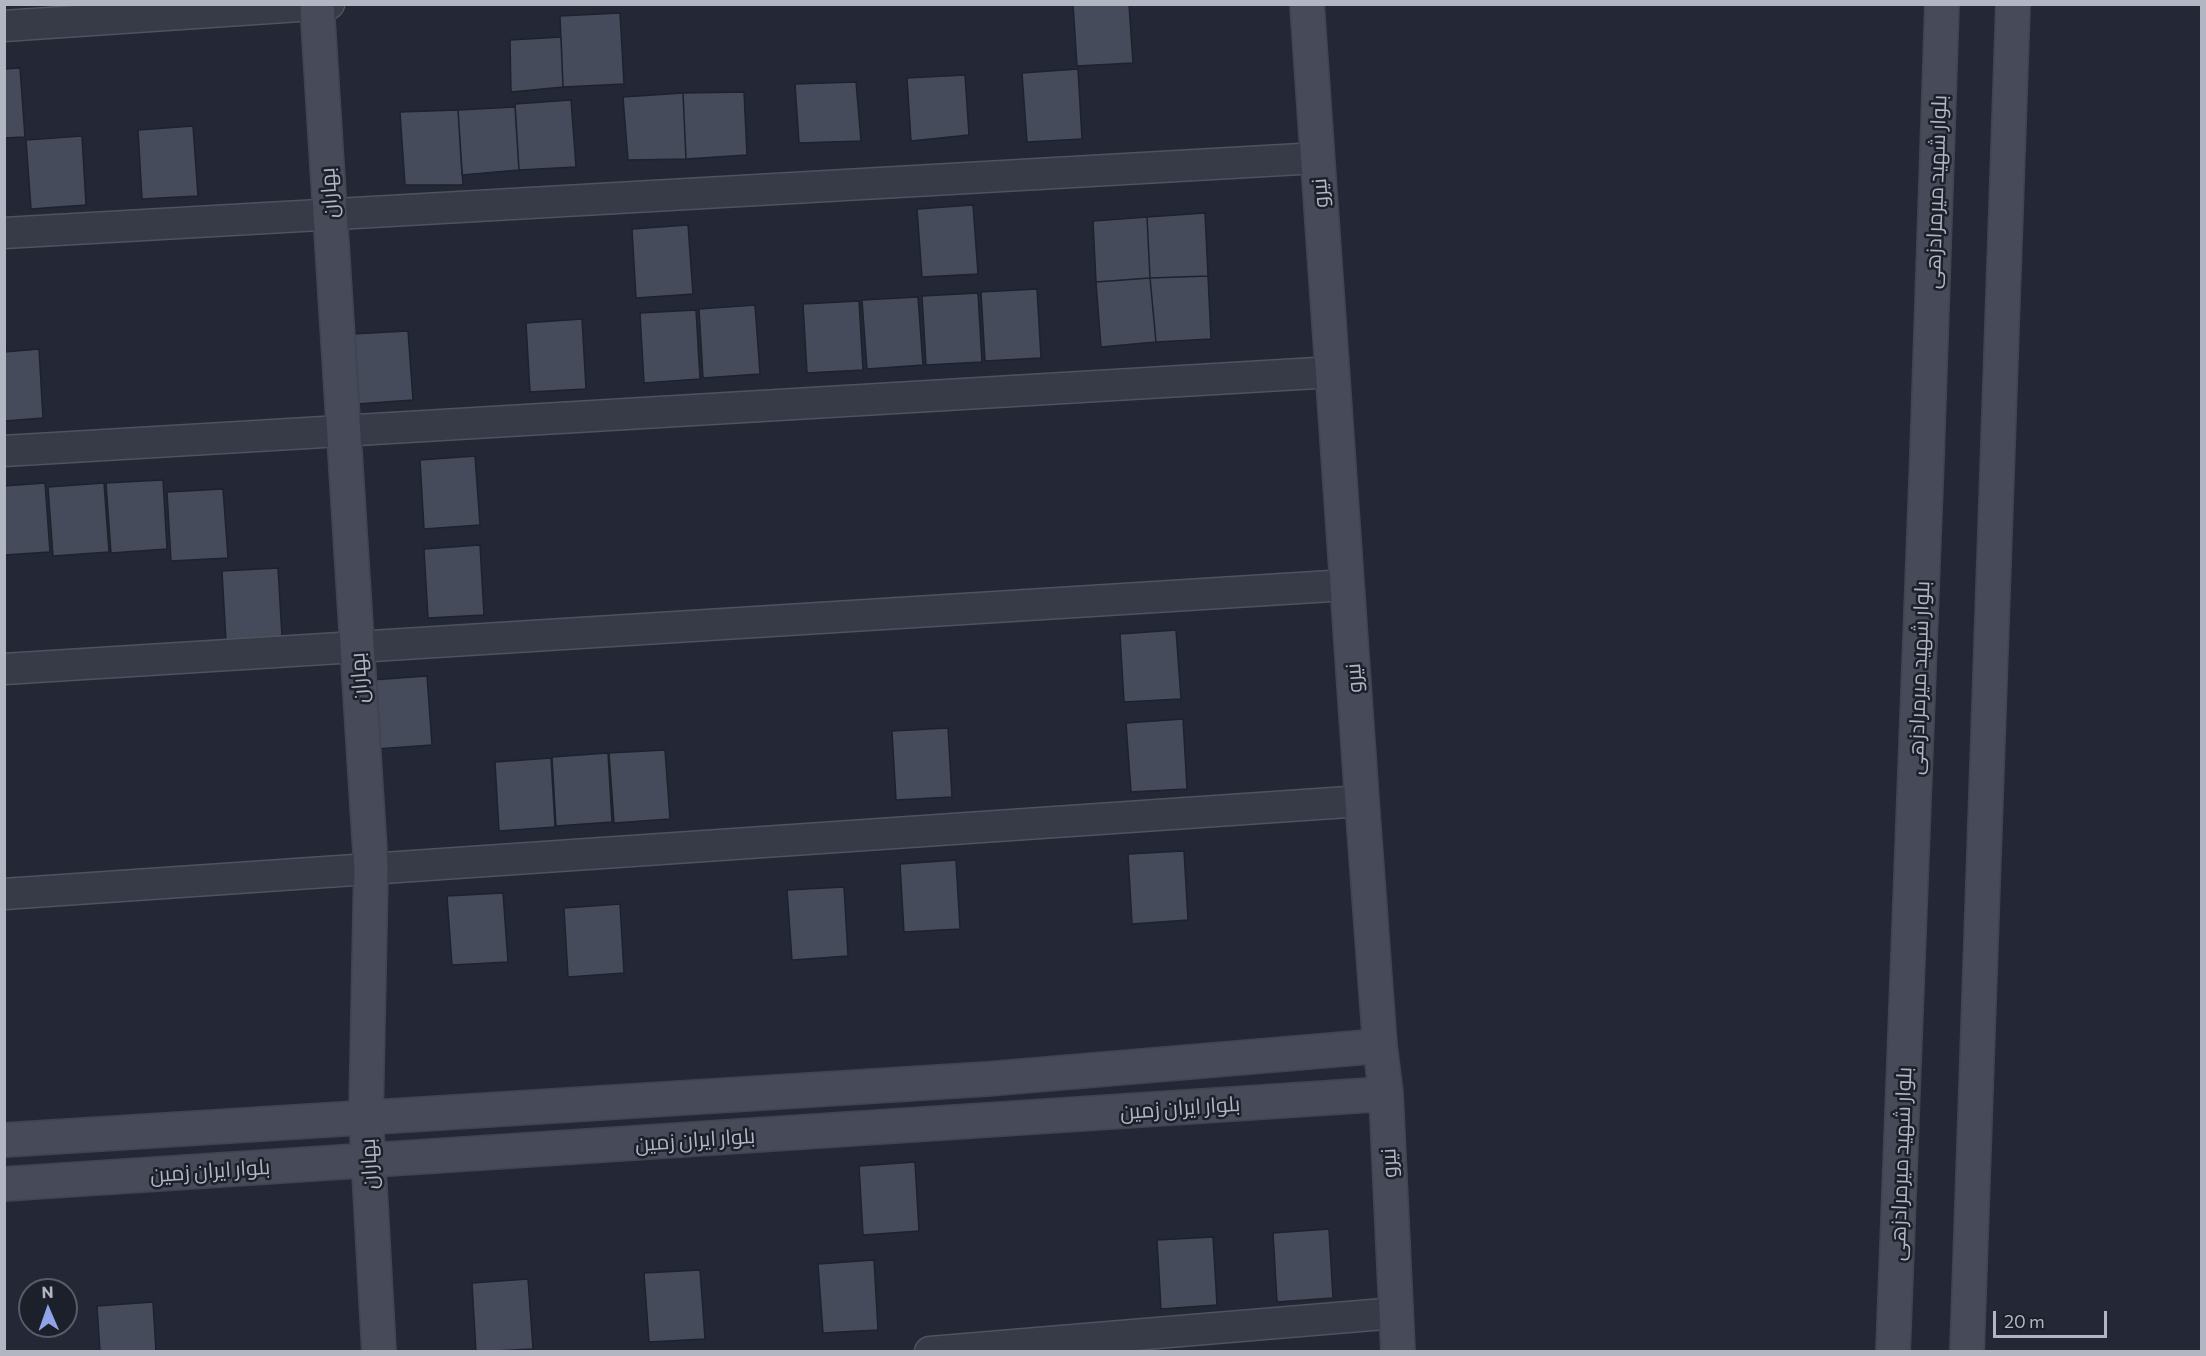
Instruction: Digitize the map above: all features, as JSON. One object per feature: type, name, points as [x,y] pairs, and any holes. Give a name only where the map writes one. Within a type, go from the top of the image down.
[{"type":"street","points":[[4,26],[329,4]]},
{"type":"street","name":"نیرو","points":[[1307,4],[1362,801],[1380,1046],[1386,1094],[1398,1352]]},
{"type":"street","name":"بلوار شهید میرمرادزهی","points":[[1893,1352],[1924,552],[1942,4]]},
{"type":"street","points":[[1967,1352],[2013,4]]},
{"type":"street","name":"بهاران","points":[[317,5],[371,868],[366,1116],[379,1352]]},
{"type":"street","points":[[4,233],[1318,158]]},
{"type":"street","points":[[4,451],[1333,372]]},
{"type":"street","points":[[4,669],[1347,585]]},
{"type":"street","points":[[4,894],[1362,801]]},
{"type":"street","name":"بلوار ایران زمین","points":[[4,1140],[987,1079],[1380,1046]]},
{"type":"street","name":"بلوار ایران زمین","points":[[4,1184],[1386,1094]]},
{"type":"street","points":[[930,1352],[1396,1313]]},
{"type":"building","points":[[1073,4],[1129,4],[1133,63],[1077,66]]},
{"type":"building","points":[[620,13],[624,84],[563,87],[560,16]]},
{"type":"building","points":[[561,37],[563,87],[511,92],[510,40]]},
{"type":"building","points":[[20,68],[25,137],[4,138],[4,69]]},
{"type":"building","points":[[1078,69],[1082,139],[1027,142],[1022,73]]},
{"type":"building","points":[[965,75],[969,135],[911,141],[907,78]]},
{"type":"building","points":[[856,82],[861,141],[799,143],[795,84]]},
{"type":"building","points":[[744,92],[747,155],[686,159],[683,93]]},
{"type":"building","points":[[683,93],[686,159],[628,160],[623,97]]},
{"type":"building","points":[[571,100],[576,167],[519,170],[515,104]]},
{"type":"building","points":[[515,107],[519,170],[462,175],[458,110]]},
{"type":"building","points":[[458,110],[463,185],[405,185],[400,112]]},
{"type":"building","points":[[193,126],[198,196],[142,199],[138,130]]},
{"type":"building","points":[[82,136],[86,205],[31,209],[26,140]]},
{"type":"building","points":[[973,205],[978,274],[922,277],[917,209]]},
{"type":"building","points":[[1205,213],[1208,276],[1150,278],[1147,217]]},
{"type":"building","points":[[1147,217],[1150,278],[1096,282],[1093,221]]},
{"type":"building","points":[[688,225],[693,294],[636,298],[632,229]]},
{"type":"building","points":[[1208,276],[1211,339],[1156,342],[1150,278]]},
{"type":"building","points":[[1150,278],[1156,342],[1101,347],[1096,282]]},
{"type":"building","points":[[1037,289],[1041,358],[985,361],[981,292]]},
{"type":"building","points":[[978,293],[982,362],[926,365],[922,296]]},
{"type":"building","points":[[918,297],[923,365],[867,369],[862,300]]},
{"type":"building","points":[[859,301],[863,370],[807,373],[803,304]]},
{"type":"building","points":[[755,305],[760,374],[703,378],[699,309]]},
{"type":"building","points":[[696,310],[700,379],[644,383],[640,313]]},
{"type":"building","points":[[582,319],[586,389],[530,392],[526,323]]},
{"type":"building","points":[[408,331],[413,400],[357,404],[352,334]]},
{"type":"building","points":[[39,349],[43,418],[4,421],[4,352]]},
{"type":"building","points":[[475,456],[480,525],[424,529],[420,460]]},
{"type":"building","points":[[163,480],[167,549],[111,553],[106,483]]},
{"type":"building","points":[[45,483],[50,552],[4,555],[4,486]]},
{"type":"building","points":[[104,483],[109,552],[53,556],[48,487]]},
{"type":"building","points":[[223,489],[228,558],[171,561],[167,492]]},
{"type":"building","points":[[480,545],[484,615],[428,618],[424,549]]},
{"type":"building","points":[[278,568],[282,637],[226,641],[222,571]]},
{"type":"building","points":[[1176,630],[1181,699],[1124,702],[1120,634]]},
{"type":"building","points":[[427,676],[432,745],[376,749],[371,680]]},
{"type":"building","points":[[1183,719],[1187,789],[1131,792],[1126,723]]},
{"type":"building","points":[[948,728],[952,797],[896,800],[892,731]]},
{"type":"building","points":[[665,750],[670,819],[614,823],[609,753]]},
{"type":"building","points":[[608,753],[612,822],[556,826],[552,757]]},
{"type":"building","points":[[551,758],[555,827],[499,831],[495,762]]},
{"type":"building","points":[[1184,851],[1188,920],[1132,924],[1128,854]]},
{"type":"building","points":[[956,860],[960,929],[904,932],[900,864]]},
{"type":"building","points":[[844,887],[848,956],[792,960],[787,890]]},
{"type":"building","points":[[503,893],[508,962],[452,965],[447,896]]},
{"type":"building","points":[[620,904],[624,973],[568,977],[564,908]]},
{"type":"building","points":[[915,1162],[919,1231],[863,1235],[859,1166]]},
{"type":"building","points":[[1329,1229],[1333,1298],[1277,1302],[1273,1233]]},
{"type":"building","points":[[1213,1237],[1217,1305],[1161,1309],[1157,1240]]},
{"type":"building","points":[[874,1260],[878,1330],[823,1333],[818,1264]]},
{"type":"building","points":[[700,1270],[705,1339],[649,1342],[644,1273]]},
{"type":"building","points":[[528,1279],[533,1349],[476,1352],[472,1283]]},
{"type":"building","points":[[153,1302],[156,1352],[100,1352],[97,1306]]}]
